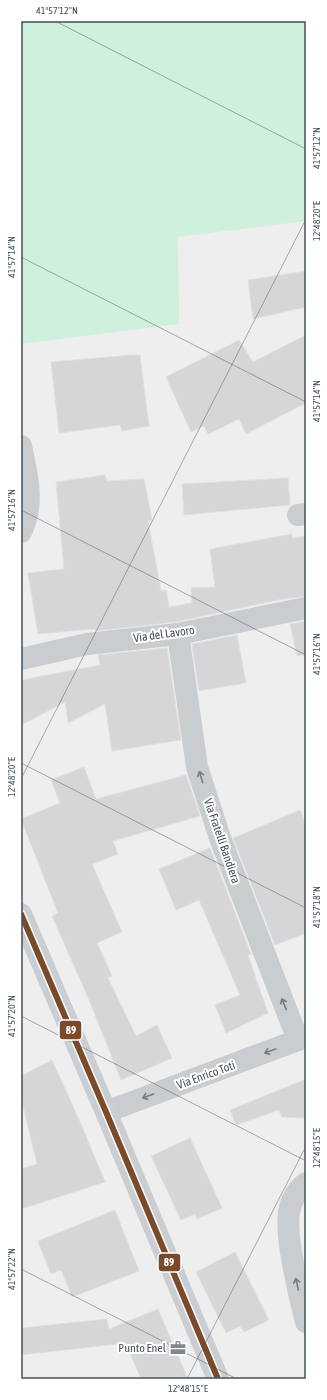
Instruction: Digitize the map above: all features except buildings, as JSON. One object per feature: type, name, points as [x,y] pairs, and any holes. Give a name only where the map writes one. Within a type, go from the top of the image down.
[{"type":"main road","points":[[21,914],[218,1379]]},
{"type":"street","points":[[21,446],[28,489],[27,514],[21,532]]},
{"type":"street","name":"Via del Lavoro","points":[[21,659],[87,644],[178,634],[306,608]]},
{"type":"street","name":"Via Fratelli Bandiera","points":[[178,634],[198,767],[220,838],[302,1039]]},
{"type":"street","name":"Via Enrico Toti","points":[[106,1112],[302,1039]]},
{"type":"street","points":[[306,1183],[293,1198],[289,1213],[288,1232],[295,1277],[306,1322]]},
{"type":"green space","points":[[21,21],[306,21],[306,221],[178,237],[179,324],[21,344]]},
{"type":"transit line","name":"89","points":[[21,914],[218,1379]]},
{"type":"place","name":"Punto Enel","points":[[178,1348]]}]
